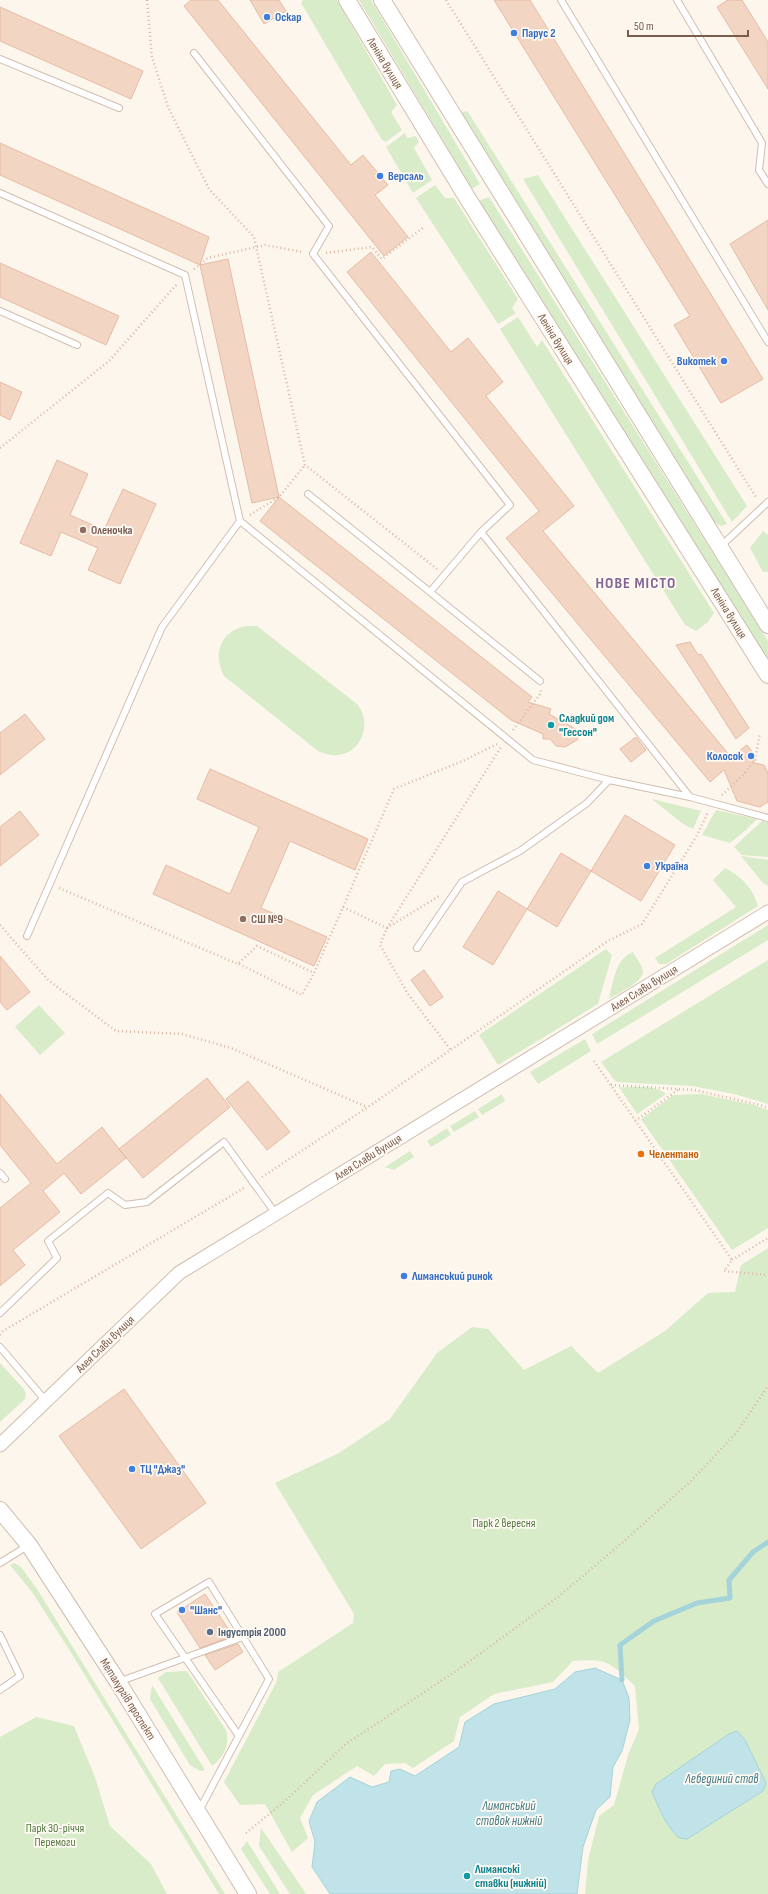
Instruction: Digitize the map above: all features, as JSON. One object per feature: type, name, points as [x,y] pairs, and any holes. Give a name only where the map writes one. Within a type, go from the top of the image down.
[{"type":"street","name":"Леніна вулиця","points":[[347,0],[468,199],[768,675]]},
{"type":"street","points":[[382,0],[768,625]]},
{"type":"street","name":"Алея Слави вулиця","points":[[0,1445],[179,1273],[768,912]]},
{"type":"street","name":"Металургів проспект","points":[[0,1510],[29,1545],[118,1682],[248,1894]]},
{"type":"lane","points":[[561,0],[768,342]]},
{"type":"lane","points":[[677,0],[762,143],[759,170],[768,184]]},
{"type":"lane","points":[[194,53],[329,226],[313,254],[510,505],[481,532],[430,592]]},
{"type":"lane","points":[[0,59],[119,108]]},
{"type":"lane","points":[[0,193],[185,275],[240,521],[507,739],[533,760],[609,780],[690,797],[768,818]]},
{"type":"lane","points":[[0,311],[77,345]]},
{"type":"lane","points":[[308,494],[540,681]]},
{"type":"lane","points":[[720,548],[768,502]]},
{"type":"lane","points":[[27,936],[162,627],[240,521]]},
{"type":"lane","points":[[481,532],[690,797]]},
{"type":"lane","points":[[417,948],[462,882],[520,851],[587,803],[609,780]]},
{"type":"lane","points":[[0,1313],[57,1258],[48,1241],[108,1193],[125,1205],[147,1202],[224,1142],[276,1214]]},
{"type":"lane","points":[[0,1173],[5,1178]]},
{"type":"lane","points":[[0,1347],[46,1401]]},
{"type":"lane","points":[[0,1563],[29,1545]]},
{"type":"lane","points":[[198,1812],[269,1679],[209,1582],[155,1614],[238,1736]]},
{"type":"lane","points":[[0,1635],[20,1676],[0,1690]]},
{"type":"lane","points":[[118,1682],[186,1659],[243,1637]]},
{"type":"path","points":[[147,0],[152,57],[168,107],[209,189],[254,237],[305,465],[445,575]]},
{"type":"path","points":[[446,0],[762,507]]},
{"type":"path","points":[[240,521],[279,497],[305,465]]},
{"type":"path","points":[[450,1049],[408,994],[380,945],[387,928],[507,739],[541,693],[540,681]]},
{"type":"path","points":[[0,1334],[253,1182],[368,1107],[608,941],[642,924],[696,837],[713,803],[743,775],[756,760],[760,733]]},
{"type":"path","points":[[50,885],[238,964],[302,995],[314,973],[394,789],[465,760],[507,739]]},
{"type":"path","points":[[387,928],[462,882]]},
{"type":"path","points":[[343,907],[387,928]]},
{"type":"path","points":[[0,925],[48,980],[116,1031],[182,1034],[231,1048],[368,1107]]},
{"type":"path","points":[[238,964],[257,946],[314,973]]},
{"type":"path","points":[[594,1060],[732,1260]]},
{"type":"path","points":[[611,1085],[694,1090],[768,1108]]},
{"type":"path","points":[[635,1121],[679,1089]]},
{"type":"path","points":[[768,1238],[732,1260],[724,1271],[768,1275]]},
{"type":"path","points":[[246,1833],[286,1802],[346,1744],[459,1669],[558,1597],[623,1542],[691,1481],[737,1432],[768,1386]]},
{"type":"green space","points":[[303,0],[337,0],[397,105],[391,112],[402,130],[386,142],[382,140],[301,3]]},
{"type":"green space","points":[[359,0],[371,0],[480,184],[472,189]]},
{"type":"green space","points":[[466,111],[727,524],[721,526],[714,522],[460,116],[461,113]]},
{"type":"green space","points":[[405,133],[407,138],[416,136],[419,142],[414,148],[432,180],[413,193],[386,147]]},
{"type":"green space","points":[[538,175],[747,506],[732,522],[523,179]]},
{"type":"green space","points":[[435,185],[445,198],[454,198],[518,299],[512,308],[516,313],[498,324],[416,198]]},
{"type":"green space","points":[[489,197],[768,641],[768,663],[478,201]]},
{"type":"green space","points":[[518,317],[537,347],[542,340],[714,613],[708,622],[696,631],[685,625],[500,329]]},
{"type":"green space","points":[[763,531],[768,535],[768,572],[763,572],[750,548]]},
{"type":"green space","points":[[257,626],[357,704],[362,711],[364,727],[363,735],[354,748],[347,753],[339,755],[318,751],[224,676],[220,668],[219,659],[221,644],[231,632],[238,628]]},
{"type":"green space","points":[[652,799],[701,811],[693,829],[683,824]]},
{"type":"green space","points":[[716,810],[757,819],[730,843],[702,835]]},
{"type":"green space","points":[[762,821],[768,822],[768,857],[742,855],[734,847]]},
{"type":"green space","points":[[741,856],[768,860],[768,886],[763,883]]},
{"type":"green space","points":[[725,868],[746,883],[750,888],[758,906],[666,964],[659,964],[655,958],[736,907],[713,880]]},
{"type":"green space","points":[[768,925],[768,940],[597,1044],[592,1034]]},
{"type":"green space","points":[[606,949],[612,955],[598,1004],[498,1065],[479,1035]]},
{"type":"green space","points":[[633,952],[642,967],[642,976],[624,991],[609,999],[616,972],[622,960]]},
{"type":"green space","points":[[768,960],[768,1104],[734,1094],[692,1086],[616,1082],[601,1062]]},
{"type":"green space","points":[[39,1005],[65,1033],[40,1055],[15,1027]]},
{"type":"green space","points":[[585,1039],[591,1051],[538,1084],[530,1072]]},
{"type":"green space","points":[[619,1087],[644,1087],[656,1089],[666,1094],[637,1114]]},
{"type":"green space","points":[[502,1094],[505,1101],[482,1115],[478,1109]]},
{"type":"green space","points":[[702,1094],[754,1105],[768,1110],[768,1228],[732,1250],[641,1119],[673,1095]]},
{"type":"green space","points":[[475,1111],[479,1117],[454,1132],[450,1126]]},
{"type":"green space","points":[[447,1128],[451,1135],[431,1147],[427,1141]]},
{"type":"green space","points":[[410,1151],[414,1157],[394,1170],[385,1167]]},
{"type":"green space","name":"Парк 2 вересня","points":[[768,1248],[768,1894],[585,1894],[588,1860],[599,1816],[614,1805],[628,1755],[639,1729],[635,1686],[620,1672],[607,1663],[594,1660],[573,1661],[553,1682],[494,1694],[460,1717],[454,1741],[413,1768],[405,1763],[385,1764],[374,1776],[357,1766],[313,1795],[300,1818],[308,1838],[292,1852],[265,1804],[240,1805],[224,1782],[277,1681],[278,1672],[353,1623],[354,1614],[275,1483],[339,1453],[390,1419],[437,1353],[472,1327],[488,1329],[524,1370],[571,1346],[598,1373],[665,1331],[708,1293],[735,1292],[741,1265]]},
{"type":"green space","points":[[0,1363],[26,1393],[25,1399],[0,1422]]},
{"type":"green space","points":[[14,1563],[21,1567],[37,1589],[225,1894],[219,1894],[70,1651],[32,1592],[10,1565]]},
{"type":"green space","points":[[187,1671],[226,1730],[227,1741],[225,1750],[212,1766],[158,1678],[166,1672]]},
{"type":"green space","points":[[152,1685],[205,1770],[200,1771],[190,1765],[150,1699]]},
{"type":"green space","name":"Парк 30-річчя Перемоги","points":[[36,1717],[74,1726],[95,1777],[110,1826],[151,1864],[167,1894],[0,1894],[0,1737]]},
{"type":"green space","points":[[261,1828],[306,1894],[290,1894],[259,1846]]},
{"type":"green space","points":[[247,1841],[280,1894],[270,1894],[241,1849]]},
{"type":"water","name":"Лиманський ставок нижній","points":[[595,1668],[622,1680],[629,1698],[630,1720],[622,1751],[613,1767],[610,1797],[596,1810],[583,1847],[577,1894],[330,1894],[312,1867],[315,1842],[309,1821],[317,1802],[350,1777],[372,1787],[389,1782],[391,1771],[400,1769],[415,1776],[459,1747],[465,1722],[494,1704],[555,1689],[575,1672]]},
{"type":"water","name":"Лебединий став","points":[[737,1731],[745,1740],[766,1783],[763,1791],[687,1839],[679,1838],[667,1822],[652,1792],[656,1784],[729,1734]]},
{"type":"building","points":[[191,0],[218,0],[351,165],[363,155],[388,185],[375,195],[408,237],[384,256],[184,6]]},
{"type":"building","name":"Оскар","points":[[250,0],[279,0],[286,11],[264,24]]},
{"type":"building","points":[[494,0],[530,0],[763,379],[721,403],[674,325],[690,316]]},
{"type":"building","points":[[728,0],[742,0],[768,42],[768,89],[717,7]]},
{"type":"building","points":[[0,7],[143,71],[131,99],[0,41]]},
{"type":"building","points":[[0,143],[209,237],[200,265],[0,175]]},
{"type":"building","points":[[768,220],[768,310],[730,244]]},
{"type":"building","points":[[371,252],[451,352],[468,338],[503,382],[486,396],[574,506],[543,531],[731,757],[747,745],[753,753],[754,763],[764,765],[768,773],[768,802],[760,807],[737,801],[724,770],[710,782],[506,538],[539,511],[347,272]]},
{"type":"building","points":[[228,259],[279,497],[252,503],[200,265]]},
{"type":"building","points":[[0,263],[119,316],[106,345],[0,297]]},
{"type":"building","points":[[0,382],[22,392],[10,420],[0,415]]},
{"type":"building","points":[[57,460],[88,474],[70,515],[104,530],[123,489],[156,504],[120,584],[88,570],[98,548],[61,532],[51,556],[20,543]]},
{"type":"building","points":[[279,497],[532,697],[528,702],[551,709],[549,714],[581,732],[577,740],[565,747],[556,746],[550,739],[543,739],[543,734],[511,720],[260,521]]},
{"type":"building","points":[[690,642],[698,655],[701,654],[749,728],[736,739],[676,645]]},
{"type":"building","points":[[25,714],[45,739],[0,775],[0,733]]},
{"type":"building","points":[[636,737],[646,750],[631,762],[620,749]]},
{"type":"building","points":[[210,769],[368,839],[355,870],[290,841],[261,908],[327,937],[314,966],[153,894],[166,865],[230,894],[259,827],[197,799]]},
{"type":"building","points":[[20,811],[39,835],[0,866],[0,827]]},
{"type":"building","points":[[625,815],[675,845],[641,901],[591,871]]},
{"type":"building","points":[[561,853],[591,871],[557,927],[527,909]]},
{"type":"building","points":[[498,891],[527,909],[493,965],[463,947]]},
{"type":"building","points":[[0,956],[30,992],[7,1010],[0,1002]]},
{"type":"building","points":[[424,970],[443,997],[430,1006],[411,980]]},
{"type":"building","points":[[207,1078],[230,1107],[143,1178],[119,1149]]},
{"type":"building","points":[[248,1081],[290,1132],[267,1150],[226,1099]]},
{"type":"building","points":[[0,1094],[57,1164],[102,1127],[126,1158],[81,1194],[64,1173],[43,1191],[60,1212],[13,1250],[25,1265],[0,1286],[0,1208],[31,1183],[0,1145]]},
{"type":"building","name":"ТЦ \"Джаз\"","points":[[124,1389],[206,1503],[141,1549],[59,1436]]},
{"type":"building","name":"Індустрія 2000","points":[[205,1594],[233,1636],[200,1648],[177,1612]]},
{"type":"building","points":[[238,1644],[243,1652],[215,1670],[205,1655]]},
{"type":"waterway","points":[[622,1680],[620,1645],[654,1621],[697,1603],[730,1598],[729,1580],[753,1552],[768,1542]]},
{"type":"place","name":"Оскар","points":[[267,17]]},
{"type":"place","name":"Парус 2","points":[[514,33]]},
{"type":"place","name":"Версаль","points":[[380,176]]},
{"type":"place","name":"Викотек","points":[[724,361]]},
{"type":"place","name":"Оленочка","points":[[83,530]]},
{"type":"place","name":"Сладкий дом \"Гессон\"","points":[[551,725]]},
{"type":"place","name":"Колосок","points":[[751,756]]},
{"type":"place","name":"Україна","points":[[647,866]]},
{"type":"place","name":"СШ №9","points":[[243,919]]},
{"type":"place","name":"Челентано","points":[[641,1154]]},
{"type":"place","name":"Лиманський ринок","points":[[404,1276]]},
{"type":"place","name":"ТЦ \"Джаз\"","points":[[132,1469]]},
{"type":"place","name":"\"Шанс\"","points":[[182,1610]]},
{"type":"place","name":"Індустрія 2000","points":[[210,1632]]},
{"type":"place","name":"Лиманські ставки (нижній)","points":[[467,1876]]},
{"type":"district","name":"НОВЕ МІСТО","points":[[636,582]]}]
